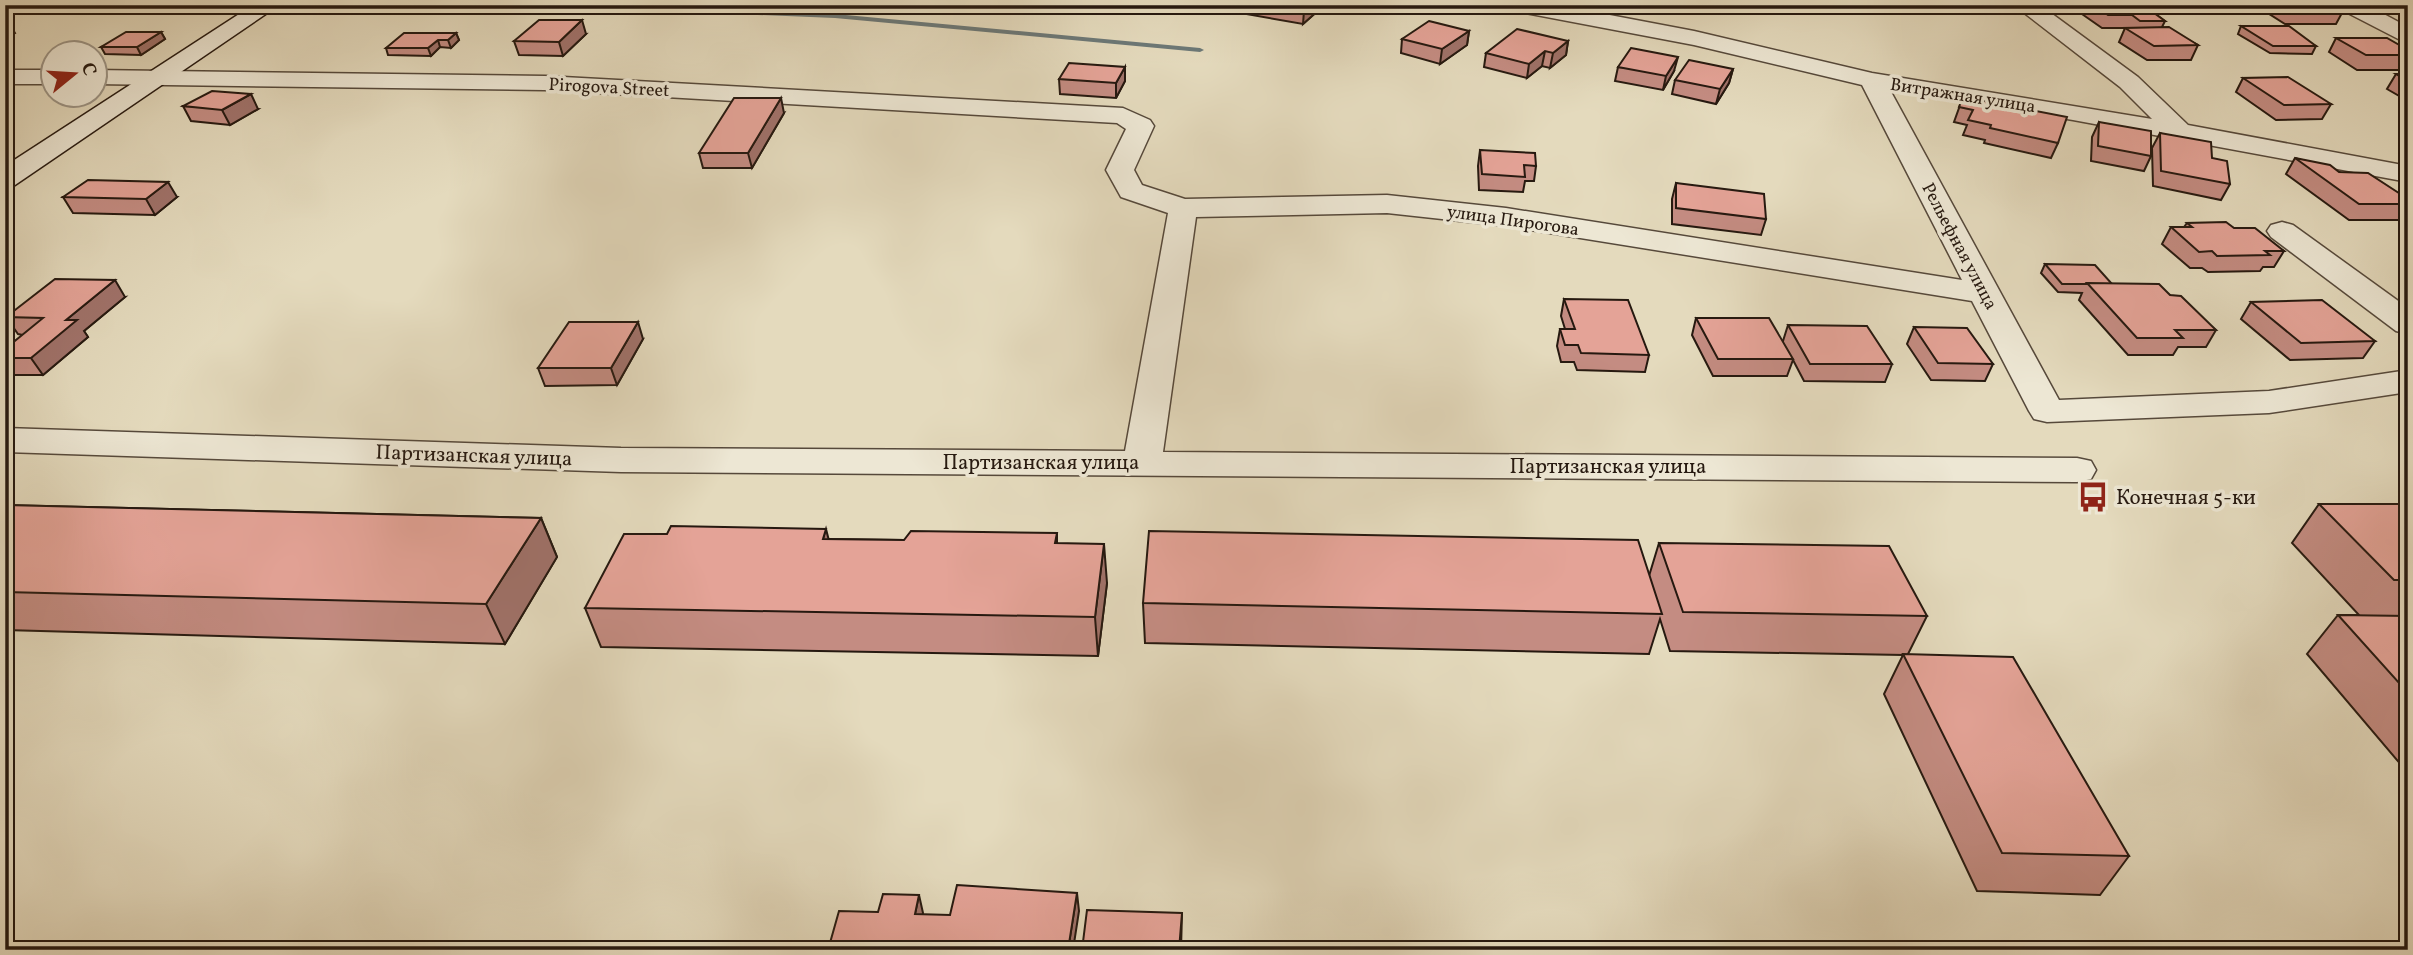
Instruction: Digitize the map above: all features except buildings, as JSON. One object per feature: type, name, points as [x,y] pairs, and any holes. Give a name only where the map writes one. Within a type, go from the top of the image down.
[{"type":"street","points":[[5,179],[268,5]]},
{"type":"street","name":"Витражная улица","points":[[1520,5],[1694,38],[1872,80],[2408,174]]},
{"type":"street","points":[[2025,5],[2129,82],[2179,132]]},
{"type":"street","points":[[2350,5],[2408,37]]},
{"type":"street","points":[[1686,12],[1694,38]]},
{"type":"street","points":[[5,77],[38,77]]},
{"type":"street","name":"Pirogova Street","points":[[108,77],[545,83],[1123,116],[1141,126],[1120,170],[1131,191],[1184,208]]},
{"type":"street","name":"Рельефная улица","points":[[1872,80],[2047,411],[2269,402],[2408,381]]},
{"type":"street","name":"улица Пирогова","points":[[1184,208],[1387,204],[1506,217],[1985,293]]},
{"type":"street","points":[[1142,463],[1184,208]]},
{"type":"street","points":[[2282,231],[2408,324]]},
{"type":"street","name":"Партизанская улица","points":[[5,440],[621,460],[2077,470]]},
{"type":"waterway","points":[[557,5],[835,16],[1200,50]]},
{"type":"place","name":"Конечная 5-ки","points":[[2093,497]]}]
